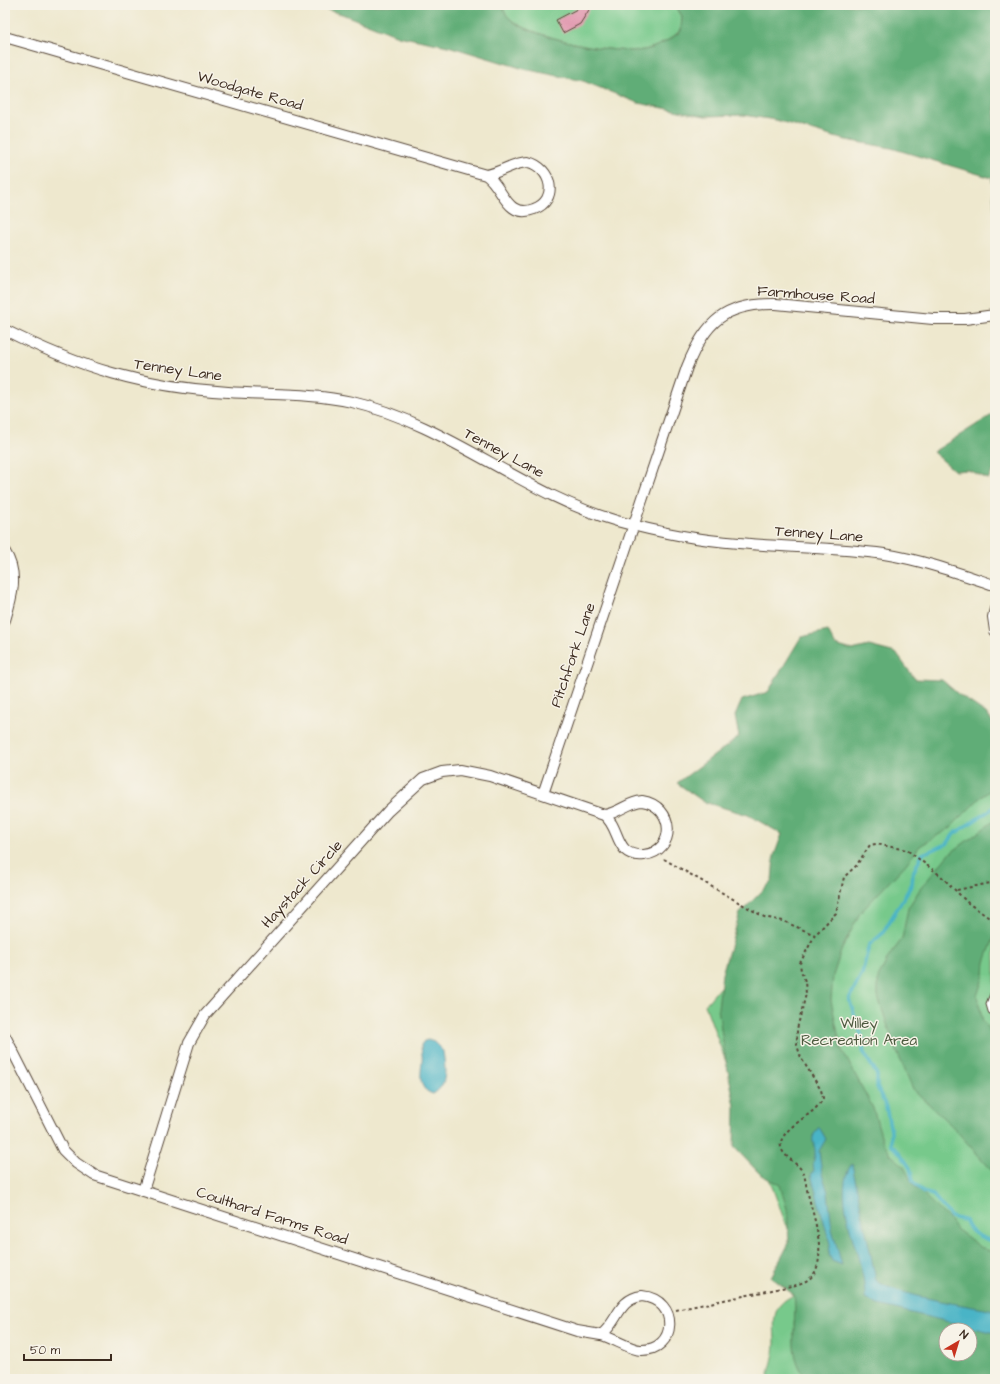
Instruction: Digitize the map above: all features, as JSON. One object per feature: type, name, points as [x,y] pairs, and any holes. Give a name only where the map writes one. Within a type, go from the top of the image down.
[{"type":"street","name":"Woodgate Road","points":[[5,37],[486,175]]},
{"type":"street","points":[[518,163],[533,163],[541,168],[547,176],[550,186],[548,196],[542,204],[534,209],[519,210],[507,203],[493,179],[486,175],[494,174],[518,163]]},
{"type":"street","name":"Farmhouse Road","points":[[633,525],[687,367],[698,341],[711,325],[729,312],[747,306],[769,304],[933,319],[995,315]]},
{"type":"street","name":"Tenney Lane","points":[[5,330],[72,361],[154,384],[227,392],[323,397],[371,407],[408,420],[441,436],[585,511],[633,525],[688,538],[712,541],[840,549],[886,554],[924,563],[995,586]]},
{"type":"street","name":"Pitchfork Lane","points":[[543,794],[633,525]]},
{"type":"street","points":[[5,552],[10,561],[14,580],[5,620]]},
{"type":"street","points":[[995,609],[993,618],[995,630]]},
{"type":"street","name":"Haystack Circle","points":[[143,1191],[185,1056],[200,1021],[211,1006],[397,802],[423,779],[451,770],[479,773],[604,814]]},
{"type":"street","points":[[637,802],[647,802],[655,805],[665,815],[668,829],[664,842],[657,850],[650,854],[641,855],[628,851],[618,841],[613,823],[604,814],[617,812],[637,802]]},
{"type":"street","name":"Coulthard Farms Road","points":[[5,1036],[58,1142],[69,1157],[94,1175],[577,1331],[601,1335],[620,1341],[635,1349],[650,1349],[660,1344],[666,1336],[670,1322],[667,1311]]},
{"type":"street","points":[[601,1335],[608,1330],[623,1304],[632,1298],[642,1296],[652,1298],[661,1303],[667,1311]]},
{"type":"lane","points":[[995,990],[989,1004],[991,1011],[995,1013]]},
{"type":"path","points":[[667,1311],[692,1308],[796,1285],[811,1279],[815,1272],[818,1264],[818,1239],[803,1172],[785,1154],[781,1143],[786,1134],[822,1101],[823,1096],[821,1090],[801,1058],[797,1040],[798,1023],[806,994],[805,981],[800,963],[815,935],[836,913],[844,877],[856,866],[870,845],[876,844],[912,853],[957,890],[968,904],[995,922]]},
{"type":"path","points":[[657,850],[667,862],[764,917],[783,921],[815,935]]},
{"type":"path","points":[[957,890],[995,882]]},
{"type":"green space","points":[[309,5],[502,5],[509,18],[519,25],[534,32],[574,43],[615,50],[632,51],[644,50],[659,45],[681,31],[682,16],[675,5],[995,5],[995,220],[992,178],[891,148],[841,139],[776,120],[743,115],[705,116],[638,103],[583,81],[524,69],[448,46],[398,36],[342,14]]},
{"type":"green space","points":[[502,5],[675,5],[682,16],[681,30],[664,43],[654,47],[632,51],[615,50],[574,43],[534,32],[519,25],[509,18]]},
{"type":"green space","points":[[995,413],[995,468],[988,479],[968,470],[955,471],[933,452]]},
{"type":"green space","name":"Willey Recreation Area","points":[[828,631],[835,645],[852,650],[869,646],[896,653],[915,679],[942,680],[958,694],[986,713],[995,725],[995,787],[981,797],[950,828],[920,846],[906,864],[860,913],[841,951],[833,976],[831,1000],[841,1048],[873,1108],[883,1142],[891,1155],[903,1165],[914,1186],[949,1219],[955,1228],[982,1248],[995,1253],[995,1378],[993,1379],[807,1379],[800,1369],[796,1359],[794,1348],[794,1295],[771,1277],[789,1243],[787,1209],[780,1185],[761,1175],[734,1147],[735,1106],[725,1056],[718,1008],[722,974],[740,913],[772,881],[774,856],[782,834],[748,815],[704,802],[677,783],[739,737],[735,716],[742,700],[768,692],[801,637]]},
{"type":"green space","name":"Willey Recreation Area","points":[[995,770],[995,1379],[843,1379],[705,1005],[790,903]]},
{"type":"green space","points":[[995,820],[995,935],[985,962],[984,975],[977,996],[983,1021],[995,1039],[995,1174],[953,1127],[913,1089],[894,1045],[878,997],[878,978],[888,958],[902,939],[908,908],[920,889],[948,855]]},
{"type":"green space","points":[[794,1295],[796,1308],[794,1323],[805,1376],[807,1379],[768,1379],[775,1347],[774,1326],[776,1314],[781,1304]]},
{"type":"water","points":[[428,1040],[434,1042],[443,1051],[445,1063],[445,1075],[442,1086],[433,1094],[424,1089],[421,1081],[421,1045],[424,1041]]},
{"type":"water","points":[[819,1127],[826,1139],[819,1151],[822,1173],[828,1192],[832,1229],[842,1265],[832,1261],[829,1255],[830,1244],[811,1175],[814,1170],[813,1163],[815,1155],[813,1136]]},
{"type":"water","points":[[852,1164],[876,1280],[885,1285],[914,1295],[995,1311],[995,1333],[978,1329],[978,1322],[949,1322],[878,1305],[865,1298],[863,1276],[847,1217],[844,1188],[846,1175]]},
{"type":"building","points":[[579,5],[592,5],[580,24],[563,33],[556,20],[577,9]]},
{"type":"waterway","points":[[995,805],[992,809],[954,834],[947,844],[922,854],[913,873],[912,884],[882,934],[869,945],[862,974],[849,999],[864,1043],[863,1051],[877,1075],[877,1087],[886,1107],[891,1131],[891,1145],[900,1153],[910,1168],[913,1181],[922,1192],[933,1195],[951,1217],[966,1221],[974,1233],[995,1243]]}]
